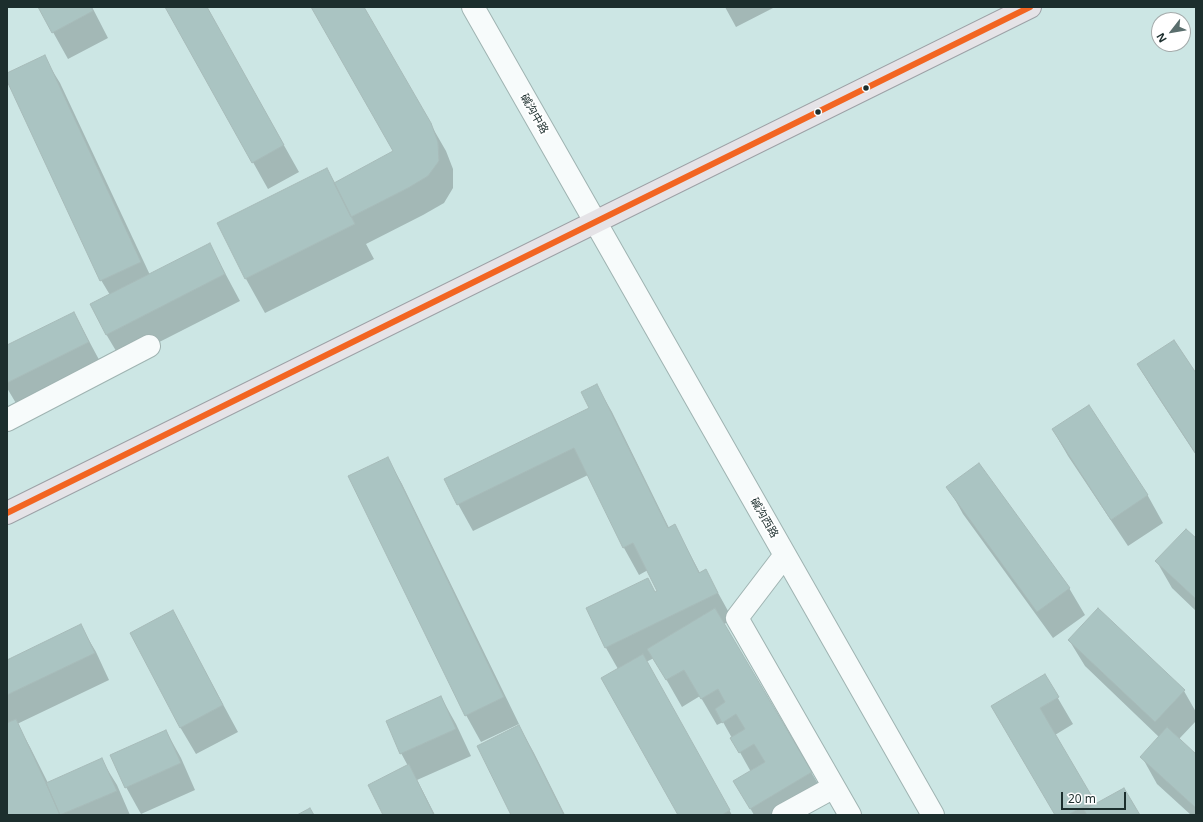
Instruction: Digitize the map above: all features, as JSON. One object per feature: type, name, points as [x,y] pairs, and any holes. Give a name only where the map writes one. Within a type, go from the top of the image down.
[{"type":"main road","points":[[7,513],[1030,7]]},
{"type":"street","name":"碱沟中路","points":[[474,7],[595,222]]},
{"type":"street","name":"碱沟西路","points":[[595,222],[933,815]]},
{"type":"street","points":[[7,420],[149,346]]},
{"type":"street","points":[[785,555],[737,618],[850,815]]},
{"type":"street","points":[[783,815],[834,786]]},
{"type":"building","points":[[38,7],[91,7],[93,11],[52,33]]},
{"type":"building","points":[[165,7],[207,7],[284,145],[252,163]]},
{"type":"building","points":[[311,7],[364,7],[431,123],[438,142],[439,161],[428,176],[351,217],[334,183],[393,151]]},
{"type":"building","points":[[45,55],[141,262],[100,281],[7,81],[7,73]]},
{"type":"building","points":[[327,168],[355,224],[245,279],[217,223]]},
{"type":"building","points":[[210,243],[225,274],[106,335],[90,304]]},
{"type":"building","points":[[74,312],[89,342],[7,383],[7,345]]},
{"type":"building","points":[[1174,340],[1196,373],[1196,454],[1137,364]]},
{"type":"building","points":[[597,384],[668,528],[675,524],[699,573],[706,569],[718,593],[605,648],[586,608],[648,578],[655,592],[657,591],[633,543],[623,548],[574,448],[457,505],[444,479],[589,408],[581,392]]},
{"type":"building","points":[[1089,405],[1148,495],[1111,520],[1052,429]]},
{"type":"building","points":[[388,457],[504,697],[465,716],[348,476]]},
{"type":"building","points":[[979,463],[1070,588],[1037,612],[946,487]]},
{"type":"building","points":[[1186,529],[1196,538],[1196,599],[1155,561]]},
{"type":"building","points":[[715,608],[812,772],[750,809],[733,781],[765,762],[754,744],[739,753],[730,738],[745,729],[736,714],[722,723],[715,709],[725,702],[718,689],[701,699],[684,670],[666,680],[647,649]]},
{"type":"building","points":[[1098,608],[1185,690],[1155,722],[1068,640]]},
{"type":"building","points":[[173,610],[223,705],[180,728],[130,633]]},
{"type":"building","points":[[81,624],[95,653],[7,695],[7,660]]},
{"type":"building","points":[[643,654],[730,810],[722,815],[678,815],[601,678]]},
{"type":"building","points":[[1045,674],[1059,697],[1040,708],[1094,800],[1068,815],[1055,815],[991,706]]},
{"type":"building","points":[[441,696],[456,729],[400,754],[386,721]]},
{"type":"building","points":[[16,719],[60,815],[7,815],[7,723]]},
{"type":"building","points":[[519,725],[564,815],[511,815],[477,746]]},
{"type":"building","points":[[1167,727],[1196,754],[1196,808],[1140,757]]},
{"type":"building","points":[[166,730],[181,763],[125,788],[110,755]]},
{"type":"building","points":[[102,758],[117,791],[60,815],[46,783]]},
{"type":"building","points":[[409,764],[434,815],[383,815],[368,785]]},
{"type":"building","points":[[1124,788],[1140,815],[1087,815],[1084,810]]},
{"type":"building","points":[[310,808],[314,815],[297,815]]},
{"type":"transit line","points":[[7,513],[1030,7]]}]
